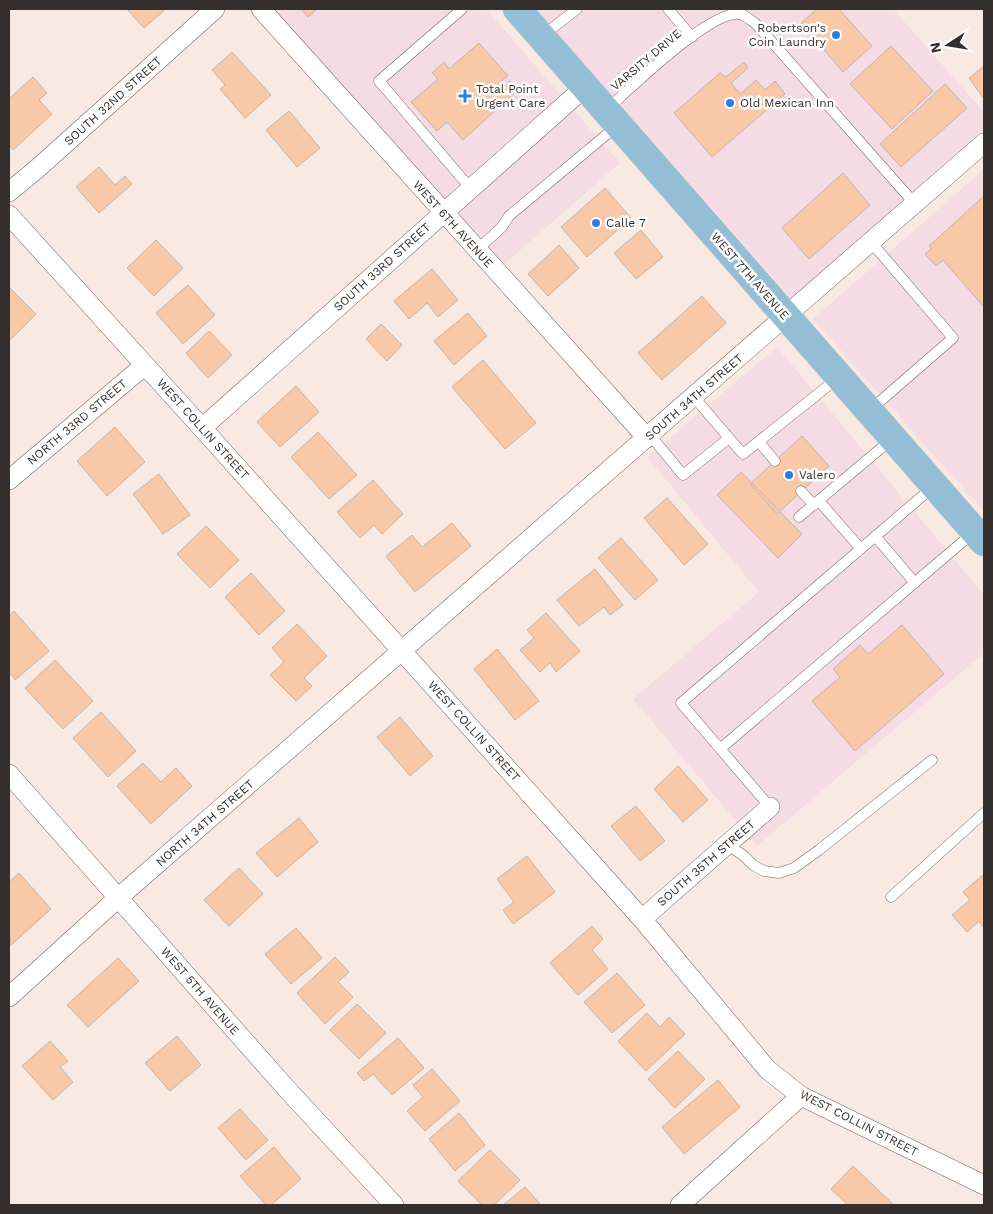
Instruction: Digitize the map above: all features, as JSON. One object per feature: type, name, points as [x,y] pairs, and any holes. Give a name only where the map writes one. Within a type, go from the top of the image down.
[{"type":"main road","name":"WEST 7TH AVENUE","points":[[517,9],[979,536]]},
{"type":"street","name":"SOUTH 32ND STREET","points":[[9,192],[215,9]]},
{"type":"street","name":"WEST 6TH AVENUE","points":[[260,9],[648,437]]},
{"type":"street","name":"SOUTH 33RD STREET","points":[[202,428],[585,88]]},
{"type":"street","name":"SOUTH 34TH STREET","points":[[402,650],[984,143]]},
{"type":"street","name":"WEST COLLIN STREET","points":[[9,215],[145,364],[642,919],[767,1069],[801,1096],[984,1185]]},
{"type":"street","name":"NORTH 33RD STREET","points":[[9,480],[145,364]]},
{"type":"street","name":"NORTH 34TH STREET","points":[[9,997],[118,898],[402,650]]},
{"type":"street","name":"WEST 5TH AVENUE","points":[[9,774],[285,1087],[394,1205]]},
{"type":"street","name":"SOUTH 35TH STREET","points":[[642,919],[770,807]]},
{"type":"street","points":[[680,1205],[801,1096]]},
{"type":"lane","points":[[462,9],[379,82],[471,189]]},
{"type":"lane","points":[[541,37],[577,9]]},
{"type":"lane","points":[[668,9],[692,37]]},
{"type":"lane","name":"VARSITY DRIVE","points":[[477,250],[502,228],[509,216],[612,118],[663,59],[706,26],[726,15],[740,14],[756,24],[915,204]]},
{"type":"lane","points":[[869,411],[953,338],[871,242]]},
{"type":"lane","points":[[694,397],[743,454],[839,377]]},
{"type":"lane","points":[[648,437],[683,475],[729,438]]},
{"type":"lane","points":[[799,517],[893,438]]},
{"type":"lane","points":[[758,442],[775,461]]},
{"type":"lane","points":[[770,807],[680,704],[935,486]]},
{"type":"lane","points":[[801,492],[816,503],[861,549]]},
{"type":"lane","points":[[875,536],[915,583]]},
{"type":"lane","points":[[720,750],[915,583],[979,536]]},
{"type":"lane","points":[[727,845],[764,871],[779,873],[794,868],[932,760]]},
{"type":"lane","points":[[891,897],[984,813]]},
{"type":"shaded area","points":[[268,9],[486,9],[620,163],[501,267]]},
{"type":"shaded area","points":[[536,9],[893,9],[984,112],[984,128],[792,299]]},
{"type":"shaded area","points":[[984,169],[984,512],[813,319]]},
{"type":"shaded area","points":[[777,347],[984,595],[984,653],[757,846],[633,699],[759,592],[647,457]]},
{"type":"building","points":[[127,9],[166,9],[144,28]]},
{"type":"building","points":[[301,9],[317,9],[308,17]]},
{"type":"building","name":"Robertson's Coin Laundry","points":[[817,9],[839,9],[872,46],[843,72],[801,23]]},
{"type":"building","name":"Total Point Urgent Care","points":[[479,43],[508,76],[498,84],[501,89],[510,81],[518,90],[463,140],[447,122],[437,131],[411,102],[438,79],[432,73],[444,62],[449,69]]},
{"type":"building","points":[[891,46],[933,91],[892,129],[850,84]]},
{"type":"building","points":[[232,52],[271,95],[245,118],[220,89],[225,85],[212,70]]},
{"type":"building","name":"Old Mexican Inn","points":[[744,62],[748,68],[731,83],[740,94],[756,80],[765,90],[775,81],[785,94],[712,157],[674,113],[720,73],[726,77]]},
{"type":"building","points":[[984,66],[984,99],[969,78]]},
{"type":"building","points":[[33,77],[47,93],[39,100],[52,114],[13,150],[9,144],[9,99]]},
{"type":"building","points":[[945,84],[967,108],[901,167],[880,144]]},
{"type":"building","points":[[289,111],[320,148],[297,167],[266,130]]},
{"type":"building","points":[[99,167],[115,185],[125,176],[132,184],[99,213],[76,187]]},
{"type":"building","points":[[843,173],[870,205],[809,259],[782,228]]},
{"type":"building","name":"Calle 7","points":[[605,188],[631,218],[587,257],[561,227]]},
{"type":"building","points":[[984,196],[984,307],[943,260],[936,266],[925,254],[932,248],[929,246]]},
{"type":"building","points":[[641,230],[663,257],[636,279],[614,253]]},
{"type":"building","points":[[156,240],[183,268],[154,296],[127,268]]},
{"type":"building","points":[[559,245],[579,268],[548,296],[528,274]]},
{"type":"building","points":[[432,269],[458,300],[438,317],[427,303],[409,319],[394,301]]},
{"type":"building","points":[[188,285],[215,315],[183,344],[156,313]]},
{"type":"building","points":[[9,287],[36,314],[9,341]]},
{"type":"building","points":[[702,296],[726,323],[662,380],[638,353]]},
{"type":"building","points":[[468,313],[487,336],[454,365],[434,341]]},
{"type":"building","points":[[381,324],[402,345],[387,361],[366,339]]},
{"type":"building","points":[[209,331],[232,355],[208,378],[186,353]]},
{"type":"building","points":[[483,360],[536,423],[505,449],[452,387]]},
{"type":"building","points":[[296,386],[319,412],[280,447],[257,422]]},
{"type":"building","points":[[115,427],[145,462],[107,496],[77,461]]},
{"type":"building","points":[[318,432],[357,475],[329,499],[291,457]]},
{"type":"building","name":"Valero","points":[[802,436],[829,466],[777,514],[750,484]]},
{"type":"building","points":[[741,472],[802,534],[778,558],[717,495]]},
{"type":"building","points":[[159,474],[190,515],[163,534],[133,494]]},
{"type":"building","points":[[373,480],[403,514],[382,534],[374,525],[360,538],[337,512]]},
{"type":"building","points":[[667,498],[708,544],[684,565],[644,518]]},
{"type":"building","points":[[452,523],[471,546],[415,592],[386,556],[412,535],[422,547]]},
{"type":"building","points":[[206,526],[239,560],[210,588],[177,554]]},
{"type":"building","points":[[621,538],[658,580],[635,600],[598,558]]},
{"type":"building","points":[[595,569],[623,605],[610,615],[604,607],[579,626],[557,600]]},
{"type":"building","points":[[251,573],[285,611],[259,635],[225,597]]},
{"type":"building","points":[[14,611],[49,651],[15,680],[9,672],[9,616]]},
{"type":"building","points":[[546,613],[580,651],[556,672],[550,663],[540,672],[520,650],[534,638],[527,630]]},
{"type":"building","points":[[297,624],[327,656],[304,678],[312,686],[296,701],[270,675],[284,662],[272,648]]},
{"type":"building","points":[[902,625],[944,674],[855,751],[812,701],[840,677],[833,669],[860,645],[868,654]]},
{"type":"building","points":[[497,649],[539,701],[515,720],[474,669]]},
{"type":"building","points":[[55,660],[93,701],[63,729],[25,688]]},
{"type":"building","points":[[101,712],[136,751],[108,777],[73,738]]},
{"type":"building","points":[[400,717],[433,756],[410,776],[377,737]]},
{"type":"building","points":[[143,763],[161,782],[176,768],[192,786],[151,824],[117,786]]},
{"type":"building","points":[[678,766],[708,800],[683,822],[654,789]]},
{"type":"building","points":[[636,806],[665,841],[640,861],[611,826]]},
{"type":"building","points":[[299,818],[318,842],[277,877],[256,853]]},
{"type":"building","points":[[527,856],[555,892],[513,924],[503,910],[514,902],[497,879]]},
{"type":"building","points":[[239,868],[263,894],[229,926],[204,900]]},
{"type":"building","points":[[19,873],[51,909],[10,946],[9,882]]},
{"type":"building","points":[[984,874],[984,928],[979,921],[967,932],[952,915],[970,900],[963,892]]},
{"type":"building","points":[[592,926],[603,939],[592,950],[608,969],[578,995],[550,963]]},
{"type":"building","points":[[296,928],[322,958],[291,984],[265,954]]},
{"type":"building","points":[[335,957],[349,972],[338,982],[353,997],[325,1024],[297,993]]},
{"type":"building","points":[[118,958],[139,981],[88,1027],[67,1005]]},
{"type":"building","points":[[617,973],[645,1005],[612,1033],[584,1002]]},
{"type":"building","points":[[357,1004],[386,1033],[359,1059],[330,1030]]},
{"type":"building","points":[[647,1013],[660,1027],[669,1017],[685,1034],[646,1071],[618,1041]]},
{"type":"building","points":[[177,1036],[201,1065],[170,1091],[145,1063]]},
{"type":"building","points":[[398,1038],[424,1068],[392,1095],[373,1074],[364,1081],[357,1073]]},
{"type":"building","points":[[50,1041],[68,1061],[60,1067],[73,1082],[53,1100],[22,1066]]},
{"type":"building","points":[[678,1051],[705,1079],[675,1108],[648,1079]]},
{"type":"building","points":[[432,1069],[460,1101],[425,1131],[407,1111],[423,1097],[413,1085]]},
{"type":"building","points":[[718,1080],[740,1107],[684,1154],[662,1127]]},
{"type":"building","points":[[240,1109],[268,1140],[246,1160],[218,1128]]},
{"type":"building","points":[[459,1113],[485,1145],[455,1171],[429,1139]]},
{"type":"building","points":[[274,1147],[301,1179],[271,1205],[266,1205],[240,1176]]},
{"type":"building","points":[[490,1150],[520,1180],[494,1205],[482,1205],[458,1181]]},
{"type":"building","points":[[853,1166],[894,1205],[848,1205],[831,1189]]},
{"type":"building","points":[[525,1187],[541,1205],[503,1205]]},
{"type":"place","name":"Robertson's Coin Laundry","points":[[836,35]]},
{"type":"place","name":"Total Point Urgent Care","points":[[465,96]]},
{"type":"place","name":"Old Mexican Inn","points":[[730,103]]},
{"type":"place","name":"Calle 7","points":[[596,223]]},
{"type":"place","name":"Valero","points":[[789,475]]}]
